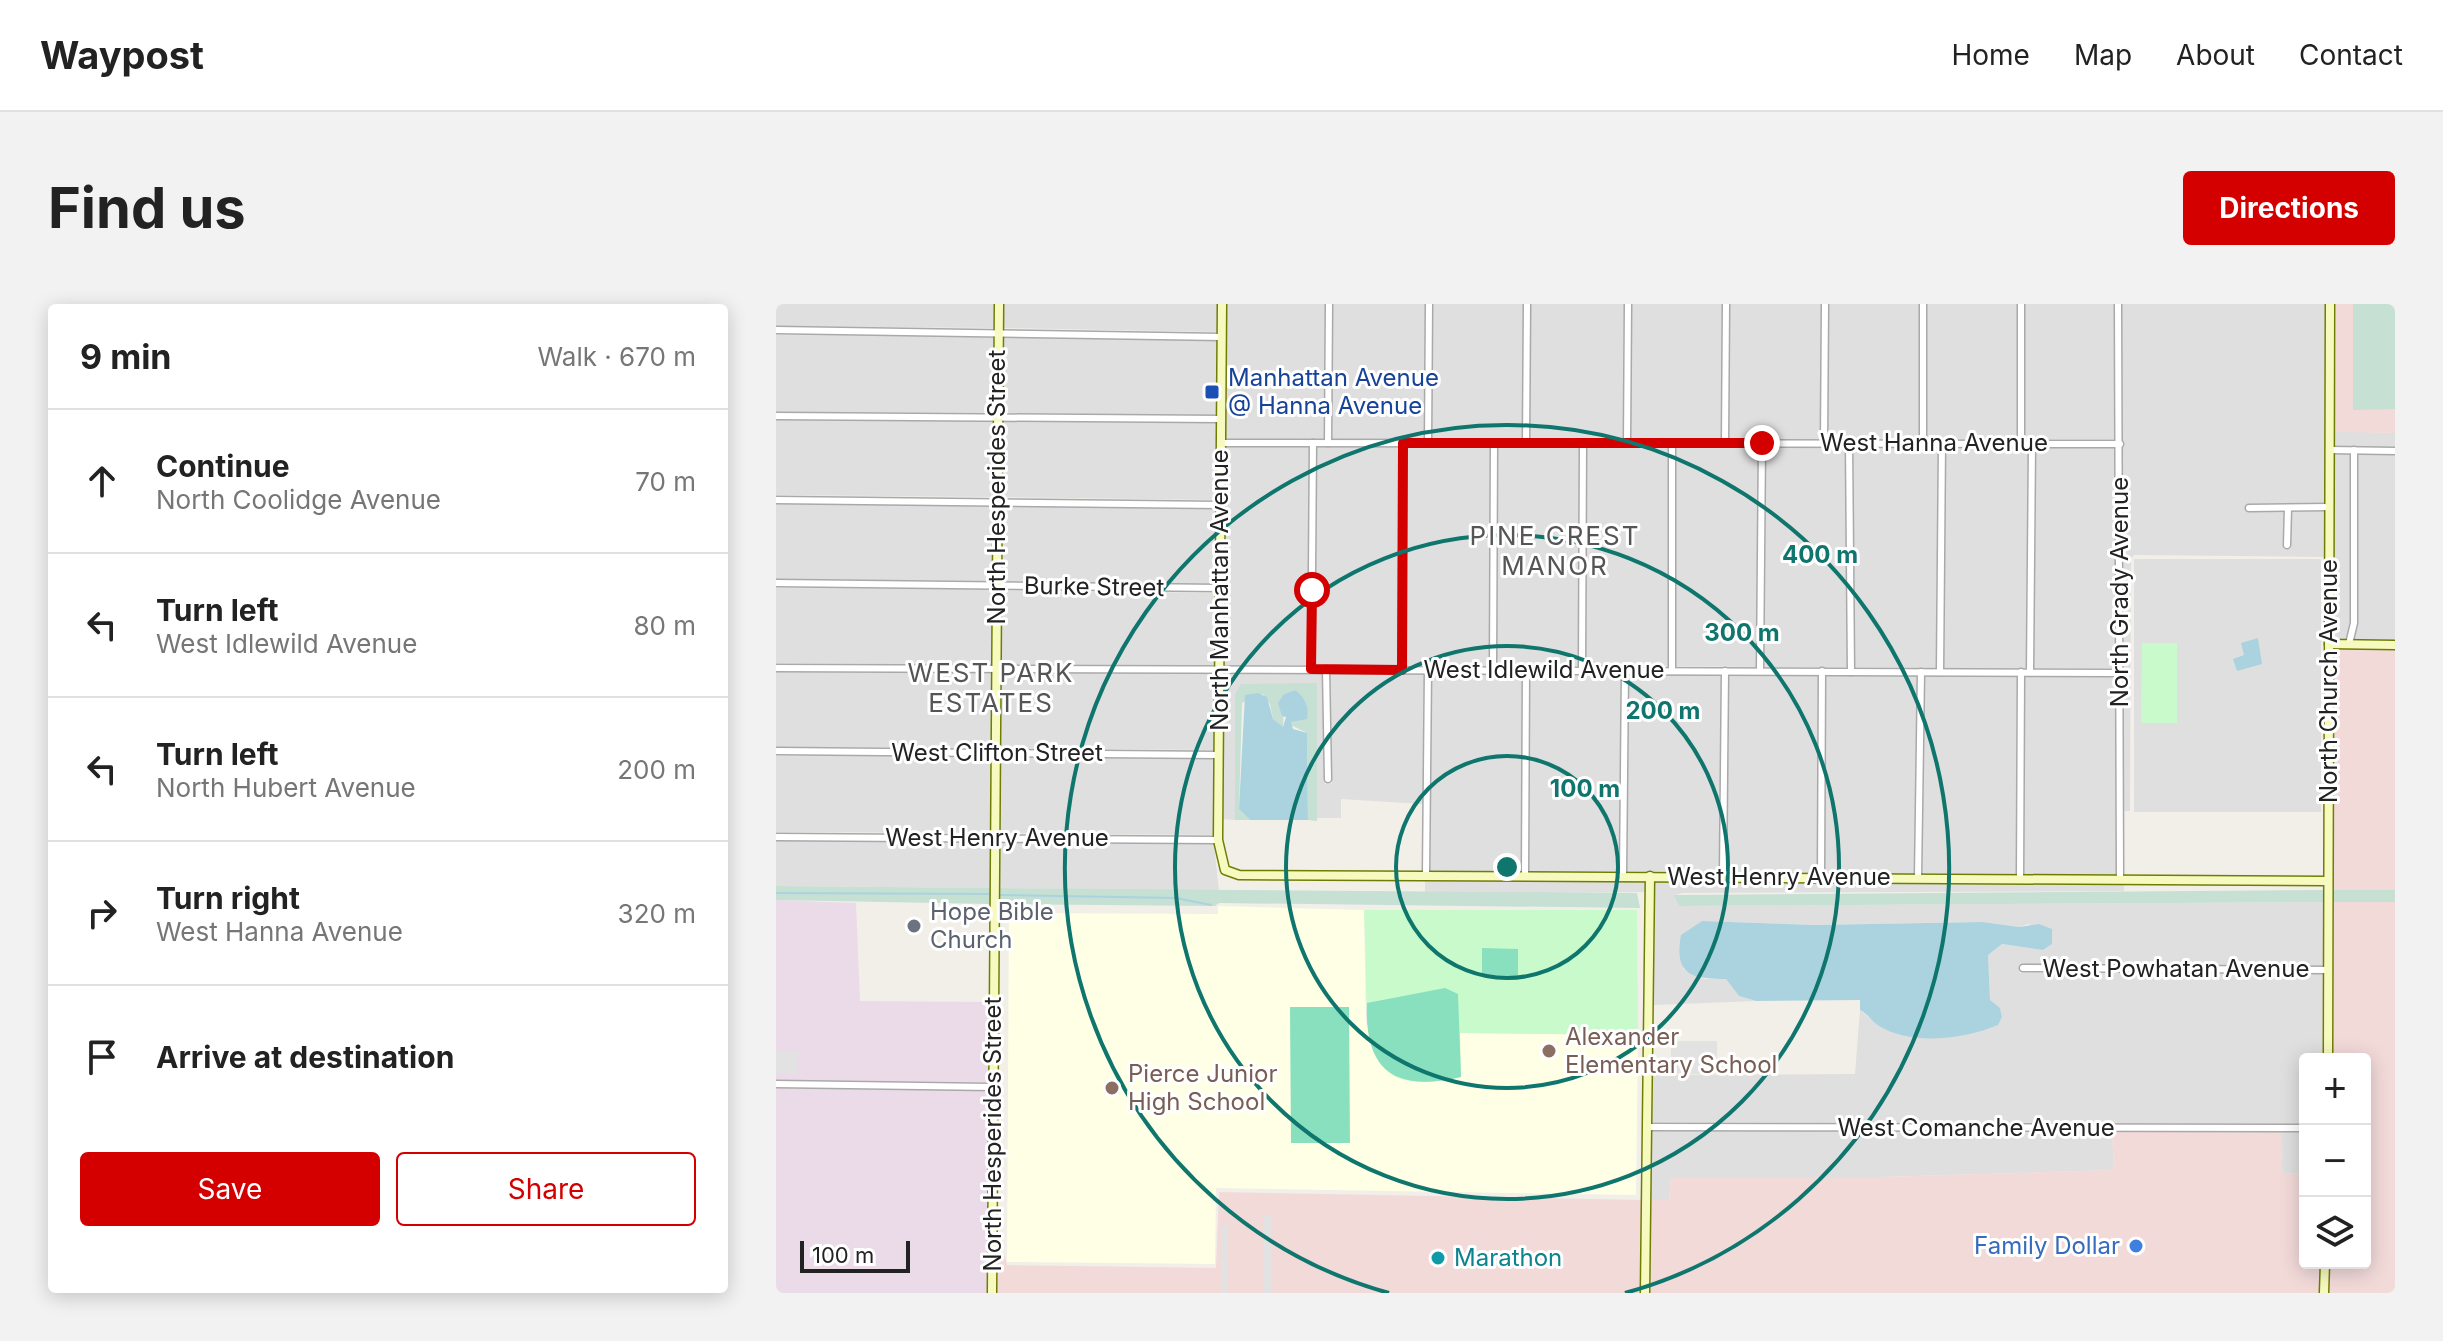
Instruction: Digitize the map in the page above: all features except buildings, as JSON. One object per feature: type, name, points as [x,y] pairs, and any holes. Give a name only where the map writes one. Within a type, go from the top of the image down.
[{"type":"street","name":"North Hesperides Street","points":[[992,1293],[999,304]]},
{"type":"street","name":"North Manhattan Avenue","points":[[1222,304],[1218,840],[1220,858],[1225,870],[1230,872]]},
{"type":"street","points":[[1328,443],[1329,304]]},
{"type":"street","points":[[1428,443],[1429,304]]},
{"type":"street","points":[[1526,443],[1527,304]]},
{"type":"street","points":[[1627,443],[1628,304]]},
{"type":"street","points":[[1725,443],[1726,304]]},
{"type":"street","points":[[1824,443],[1825,304]]},
{"type":"street","points":[[1923,304],[1923,443]]},
{"type":"street","points":[[2021,304],[2021,444]]},
{"type":"street","name":"North Grady Avenue","points":[[2118,304],[2120,879]]},
{"type":"street","name":"North Church Avenue","points":[[2328,1053],[2330,304]]},
{"type":"street","points":[[776,330],[1222,337]]},
{"type":"street","points":[[776,416],[1221,419]]},
{"type":"street","name":"West Hanna Avenue","points":[[1221,443],[2120,444]]},
{"type":"street","points":[[1312,571],[1313,443]]},
{"type":"street","points":[[1402,670],[1403,443]]},
{"type":"street","points":[[1493,670],[1494,443]]},
{"type":"street","points":[[1582,670],[1583,443]]},
{"type":"street","points":[[1672,443],[1672,671]]},
{"type":"street","points":[[1760,671],[1762,443]]},
{"type":"street","points":[[1849,443],[1851,672]]},
{"type":"street","points":[[1940,672],[1942,443]]},
{"type":"street","points":[[2030,672],[2032,444]]},
{"type":"street","points":[[2330,450],[2395,451]]},
{"type":"street","points":[[2349,644],[2354,623],[2354,450]]},
{"type":"street","points":[[776,500],[1220,505]]},
{"type":"street","points":[[2249,508],[2329,507]]},
{"type":"street","points":[[2287,545],[2288,508]]},
{"type":"street","name":"Burke Street","points":[[776,583],[1220,588]]},
{"type":"street","points":[[1311,669],[1312,590]]},
{"type":"street","points":[[2329,644],[2395,645]]},
{"type":"street","name":"West Idlewild Avenue","points":[[776,668],[2121,673]]},
{"type":"street","points":[[1326,669],[1328,779]]},
{"type":"street","points":[[1426,875],[1428,670]]},
{"type":"street","points":[[1525,876],[1526,670]]},
{"type":"street","points":[[1623,876],[1625,671]]},
{"type":"street","points":[[1723,877],[1725,671]]},
{"type":"street","points":[[1821,877],[1822,671]]},
{"type":"street","points":[[1918,878],[1921,672]]},
{"type":"street","points":[[2020,878],[2021,672]]},
{"type":"street","name":"West Clifton Street","points":[[776,751],[1219,755]]},
{"type":"street","name":"West Henry Avenue","points":[[776,837],[1218,840]]},
{"type":"street","name":"West Henry Avenue","points":[[1230,872],[1239,875],[2328,881]]},
{"type":"street","points":[[1645,1293],[1650,876]]},
{"type":"street","name":"West Powhatan Avenue","points":[[2023,968],[2329,970]]},
{"type":"street","points":[[776,1084],[993,1087]]},
{"type":"street","name":"West Comanche Avenue","points":[[1647,1127],[2299,1128]]},
{"type":"street","points":[[2324,1293],[2325,1269]]},
{"type":"shaded area","points":[[776,304],[995,304],[995,328],[776,326]]},
{"type":"shaded area","points":[[1003,304],[1218,304],[1218,332],[1003,328]]},
{"type":"shaded area","points":[[1226,304],[1325,304],[1324,439],[1225,439]]},
{"type":"shaded area","points":[[1333,304],[1425,304],[1424,439],[1332,439]]},
{"type":"shaded area","points":[[1432,304],[1524,304],[1523,439],[1432,439]]},
{"type":"shaded area","points":[[1531,304],[1624,304],[1623,439],[1530,439]]},
{"type":"shaded area","points":[[1631,304],[1722,304],[1722,439],[1631,439]]},
{"type":"shaded area","points":[[1729,304],[1821,304],[1820,439],[1729,439]]},
{"type":"shaded area","points":[[1828,304],[1920,304],[1919,439],[1828,439]]},
{"type":"shaded area","points":[[1927,304],[2018,304],[2017,439],[1927,439]]},
{"type":"shaded area","points":[[2025,304],[2115,304],[2116,439],[2025,439]]},
{"type":"shaded area","points":[[2122,304],[2326,304],[2325,503],[2246,504],[2246,512],[2284,512],[2284,549],[2291,549],[2292,512],[2325,511],[2325,811],[2324,557],[2134,555],[2131,559],[2130,811],[2124,811]]},
{"type":"shaded area","points":[[2334,304],[2336,431],[2395,433],[2395,640],[2354,640],[2358,622],[2357,446],[2350,446],[2350,622],[2346,640],[2333,640]]},
{"type":"shaded area","points":[[2336,304],[2353,304],[2353,409],[2395,409],[2395,433],[2335,432]]},
{"type":"shaded area","points":[[2353,304],[2395,304],[2395,409],[2353,410]]},
{"type":"shaded area","points":[[776,335],[995,336],[994,413],[776,412]]},
{"type":"shaded area","points":[[1003,336],[1218,341],[1217,415],[1002,413]]},
{"type":"shaded area","points":[[776,420],[994,421],[994,497],[776,495]]},
{"type":"shaded area","points":[[1002,421],[1217,423],[1217,500],[1001,497]]},
{"type":"shaded area","points":[[1224,447],[1309,447],[1308,575],[1315,575],[1317,447],[1399,447],[1399,665],[1315,665],[1316,587],[1309,586],[1307,665],[1223,665]]},
{"type":"shaded area","points":[[1407,447],[1490,447],[1489,666],[1406,665]]},
{"type":"shaded area","points":[[1498,447],[1579,448],[1579,666],[1497,666]]},
{"type":"shaded area","points":[[1587,448],[1669,448],[1668,666],[1586,666]]},
{"type":"shaded area","points":[[1676,448],[1758,448],[1757,667],[1676,666]]},
{"type":"shaded area","points":[[1766,448],[1846,448],[1847,667],[1764,667]]},
{"type":"shaded area","points":[[1853,448],[1938,448],[1936,668],[1855,667]]},
{"type":"shaded area","points":[[1945,448],[2028,448],[2026,668],[1944,668]]},
{"type":"shaded area","points":[[2036,448],[2116,448],[2117,668],[2034,668]]},
{"type":"shaded area","points":[[776,504],[994,506],[993,581],[776,579]]},
{"type":"shaded area","points":[[1001,506],[1216,509],[1216,584],[1000,581]]},
{"type":"shaded area","points":[[2134,559],[2321,559],[2321,812],[2134,812]]},
{"type":"shaded area","points":[[776,588],[993,589],[992,665],[776,663]]},
{"type":"shaded area","points":[[1000,590],[1216,593],[1215,665],[1000,665]]},
{"type":"shaded area","points":[[2333,649],[2395,649],[2395,890],[2332,890]]},
{"type":"shaded area","points":[[776,672],[992,673],[991,748],[776,747]]},
{"type":"shaded area","points":[[1000,673],[1215,673],[1215,750],[999,748]]},
{"type":"shaded area","points":[[1223,673],[1323,674],[1325,784],[1332,783],[1330,674],[1424,674],[1423,804],[1341,799],[1341,818],[1317,818],[1317,684],[1235,694],[1235,820],[1222,819]]},
{"type":"shaded area","points":[[1432,674],[1522,674],[1521,872],[1430,871]]},
{"type":"shaded area","points":[[1530,674],[1621,675],[1619,871],[1529,872]]},
{"type":"shaded area","points":[[1629,675],[1721,675],[1719,872],[1627,871]]},
{"type":"shaded area","points":[[1729,675],[1818,676],[1817,873],[1727,872]]},
{"type":"shaded area","points":[[1826,676],[1918,676],[1915,873],[1825,873]]},
{"type":"shaded area","points":[[1925,676],[2017,676],[2016,874],[1922,873]]},
{"type":"shaded area","points":[[2024,677],[2117,677],[2116,875],[2024,874]]},
{"type":"shaded area","points":[[1317,683],[1317,821],[1308,820],[1307,733],[1291,725],[1291,722],[1308,715],[1306,703],[1295,690],[1284,694],[1283,728],[1273,719],[1270,704],[1263,694],[1242,703],[1239,809],[1250,820],[1235,820],[1235,694],[1241,684]]},
{"type":"shaded area","points":[[776,756],[991,756],[990,833],[776,832]]},
{"type":"shaded area","points":[[999,756],[1215,759],[1214,835],[998,833]]},
{"type":"shaded area","points":[[776,841],[990,841],[990,888],[776,886]]},
{"type":"shaded area","points":[[998,841],[1214,844],[1219,891],[998,888]]},
{"type":"shaded area","points":[[1425,880],[1646,880],[1646,892],[1425,894]]},
{"type":"shaded area","points":[[1654,880],[2124,884],[2124,891],[1683,893],[1675,895],[1679,906],[2325,902],[2325,966],[2019,965],[2020,973],[2325,974],[2325,1053],[2299,1053],[2299,1124],[1651,1122],[1653,1075],[1855,1074],[1860,1010],[1877,1025],[1896,1033],[1953,1036],[1997,1025],[2002,1017],[2000,1008],[1990,1001],[1988,955],[2002,944],[2043,950],[2052,944],[2029,924],[2019,927],[1983,922],[1814,925],[1702,921],[1683,969],[1704,979],[1726,979],[1739,996],[1756,1001],[1653,1005]]},
{"type":"shaded area","points":[[776,886],[990,888],[990,904],[776,900]]},
{"type":"shaded area","points":[[998,888],[1637,893],[1640,908],[998,904]]},
{"type":"shaded area","points":[[2325,890],[2325,902],[1679,906],[1674,895]]},
{"type":"shaded area","points":[[2332,890],[2395,890],[2395,902],[2332,902]]},
{"type":"shaded area","points":[[776,900],[856,903],[860,1001],[990,1002],[989,1082],[776,1080]]},
{"type":"shaded area","points":[[2332,902],[2395,902],[2395,1293],[2328,1293],[2328,1269],[2371,1269],[2371,1053],[2332,1053]]},
{"type":"shaded area","points":[[1218,906],[1364,910],[1366,1023],[1394,1076],[1444,1081],[1460,1033],[1638,1035],[1636,1195],[1216,1188],[1215,1264],[1007,1262],[1009,913],[1218,914]]},
{"type":"shaded area","points":[[1671,1041],[1717,1041],[1717,1074],[1671,1074]]},
{"type":"shaded area","points":[[776,1052],[797,1052],[797,1074],[776,1073]]},
{"type":"shaded area","points":[[776,1088],[989,1091],[988,1293],[776,1293]]},
{"type":"shaded area","points":[[1650,1131],[2112,1132],[2114,1170],[1882,1177],[1671,1177],[1669,1200],[1650,1200]]},
{"type":"shaded area","points":[[2112,1132],[2281,1132],[2282,1174],[2299,1173],[2299,1269],[2321,1269],[2320,1293],[1649,1293],[1650,1200],[1669,1200],[1671,1177],[1882,1177],[2114,1170]]},
{"type":"shaded area","points":[[2281,1132],[2299,1132],[2299,1173],[2282,1174]]},
{"type":"shaded area","points":[[1219,1192],[1642,1200],[1641,1293],[996,1293],[995,1253],[1004,1253],[1007,1265],[1216,1268]]},
{"type":"shaded area","points":[[1271,1214],[1271,1293],[1263,1293],[1264,1216]]},
{"type":"shaded area","points":[[1227,1223],[1227,1293],[1221,1293],[1221,1226]]},
{"type":"green space","points":[[2142,643],[2177,643],[2177,723],[2141,723]]},
{"type":"green space","points":[[1364,910],[1637,910],[1638,1035],[1460,1033],[1461,1077],[1412,1081],[1396,1077],[1384,1068],[1370,1037]]},
{"type":"green space","points":[[1482,948],[1518,949],[1518,977],[1482,977]]},
{"type":"green space","points":[[1445,988],[1458,994],[1461,1077],[1418,1081],[1388,1072],[1371,1046],[1367,1003]]},
{"type":"green space","points":[[1290,1007],[1349,1007],[1350,1143],[1291,1143]]},
{"type":"water","points":[[2258,638],[2262,664],[2237,671],[2233,659],[2244,655],[2241,643]]},
{"type":"water","points":[[1295,690],[1304,699],[1308,711],[1307,719],[1291,722],[1293,729],[1307,733],[1308,820],[1250,820],[1239,809],[1245,695],[1258,693],[1267,697],[1273,719],[1283,727],[1286,717],[1282,716],[1278,703],[1284,694]]},
{"type":"water","points":[[1702,921],[1815,925],[1983,922],[2019,927],[2039,924],[2052,929],[2052,944],[2043,950],[2002,944],[1988,955],[1990,1000],[2000,1008],[2002,1017],[1998,1025],[1954,1037],[1922,1038],[1879,1026],[1860,1010],[1860,1000],[1756,1001],[1739,996],[1726,979],[1703,978],[1687,972],[1680,958],[1681,935]]},
{"type":"waterway","points":[[776,893],[991,894]]},
{"type":"waterway","points":[[998,895],[1176,898],[1211,905]]},
{"type":"place","name":"Manhattan Avenue @ Hanna Avenue","points":[[1212,392]]},
{"type":"place","name":"Hope Bible Church","points":[[914,926]]},
{"type":"place","name":"Alexander Elementary School","points":[[1549,1051]]},
{"type":"place","name":"Pierce Junior High School","points":[[1112,1088]]},
{"type":"place","name":"Family Dollar","points":[[2136,1246]]},
{"type":"place","name":"Marathon","points":[[1438,1258]]},
{"type":"district","name":"PINE CREST MANOR","points":[[1555,551]]},
{"type":"district","name":"WEST PARK ESTATES","points":[[991,688]]},
{"type":"route","points":[[1312,590],[1311,669],[1402,670],[1403,443],[1762,443]]}]
